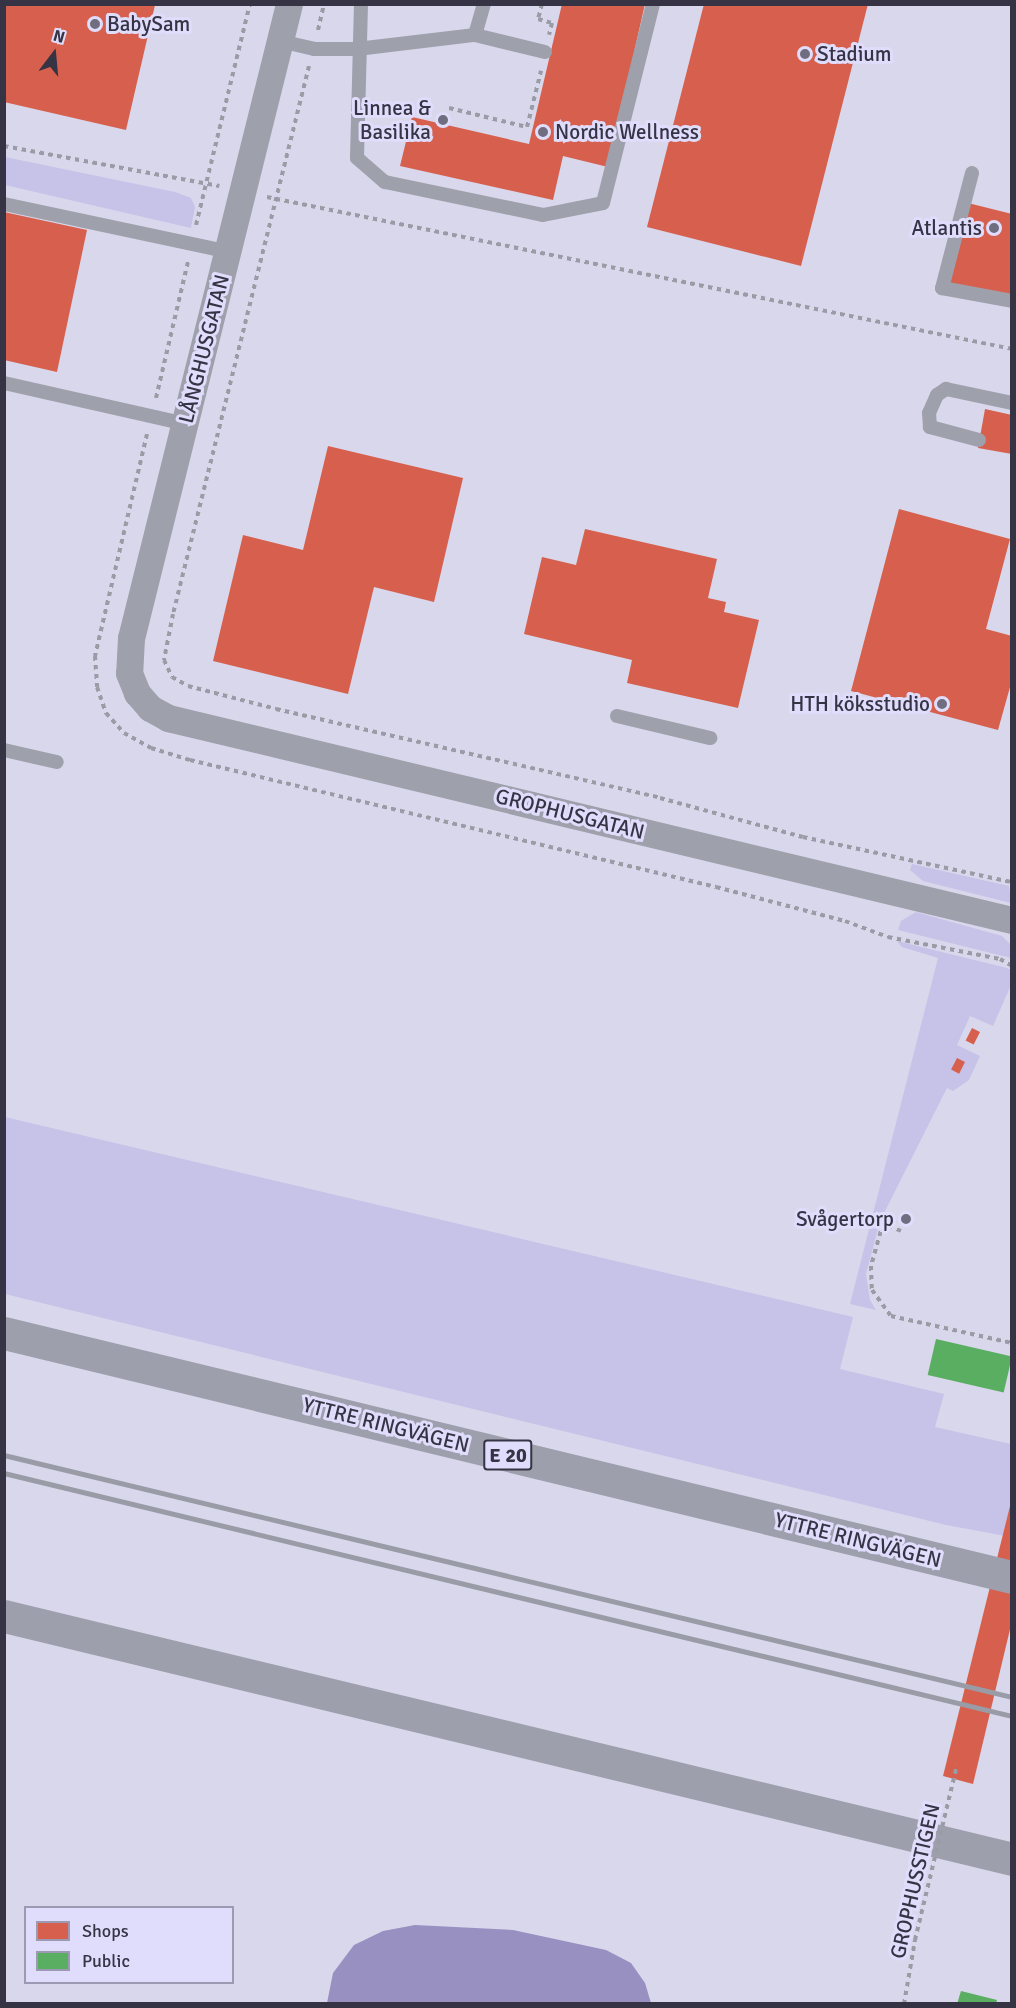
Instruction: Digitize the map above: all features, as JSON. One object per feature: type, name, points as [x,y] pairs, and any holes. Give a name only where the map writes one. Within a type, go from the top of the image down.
[{"type":"highway","name":"YTTRE RINGVÄGEN","points":[[4,1333],[1011,1577]]},
{"type":"highway","points":[[4,1616],[1011,1859]]},
{"type":"street","name":"LÅNGHUSGATAN","points":[[137,693],[129,674],[131,638],[289,4]]},
{"type":"street","name":"GROPHUSGATAN","points":[[137,693],[150,708],[168,718],[1011,920]]},
{"type":"lane","points":[[361,4],[357,49],[357,158],[385,182],[543,215],[603,203],[653,4]]},
{"type":"lane","points":[[476,35],[484,4]]},
{"type":"lane","points":[[280,41],[314,49],[357,49],[476,35],[545,52]]},
{"type":"lane","points":[[972,173],[942,288],[1011,301]]},
{"type":"lane","points":[[4,204],[229,252]]},
{"type":"lane","points":[[4,383],[186,424]]},
{"type":"lane","points":[[979,440],[930,427],[929,413],[937,395],[946,389],[1011,403]]},
{"type":"lane","points":[[617,716],[710,738]]},
{"type":"lane","points":[[4,750],[57,762]]},
{"type":"path","points":[[250,4],[95,656],[97,687],[106,713],[124,734],[151,748],[190,760],[716,886],[845,921],[888,937],[1000,959],[1011,966]]},
{"type":"path","points":[[324,4],[173,614],[164,660],[172,677],[188,686],[276,709],[660,798],[803,837],[1011,882]]},
{"type":"path","points":[[449,108],[527,127],[552,23],[538,19],[542,4]]},
{"type":"path","points":[[4,146],[206,185],[244,190],[276,199],[1011,349]]},
{"type":"path","points":[[902,1231],[883,1223],[871,1266],[872,1290],[891,1316],[1011,1343]]},
{"type":"path","name":"GROPHUSSTIGEN","points":[[904,2004],[915,1940],[957,1765]]},
{"type":"shaded area","points":[[5,157],[175,192],[191,198],[195,207],[191,228],[5,185]]},
{"type":"shaded area","points":[[912,864],[1009,886],[1011,903],[923,881],[910,870]]},
{"type":"shaded area","points":[[916,912],[1002,936],[1011,945],[1011,958],[898,930],[901,921]]},
{"type":"shaded area","points":[[897,941],[1007,968],[1011,970],[1011,985],[993,1026],[970,1016],[957,1045],[980,1056],[969,1080],[953,1091],[947,1088],[880,1221],[866,1274],[870,1300],[876,1310],[850,1304],[938,958],[902,947]]},
{"type":"shaded area","points":[[5,1117],[853,1317],[840,1369],[944,1394],[935,1427],[1011,1444],[1011,1537],[946,1525],[5,1294]]},
{"type":"shaded area","points":[[415,1925],[513,1930],[606,1950],[631,1963],[645,1983],[651,2003],[327,2003],[333,1973],[354,1945],[383,1931]]},
{"type":"building: Shops","points":[[562,4],[645,4],[608,167],[563,156],[553,200],[400,166],[412,117],[529,144]]},
{"type":"building: Shops","points":[[704,4],[868,4],[801,266],[647,227]]},
{"type":"building: Shops","points":[[4,5],[155,5],[126,130],[4,102]]},
{"type":"building: Shops","points":[[968,203],[1012,214],[1010,298],[949,284]]},
{"type":"building: Shops","points":[[4,212],[87,230],[57,372],[4,360]]},
{"type":"building: Shops","points":[[985,409],[1012,415],[1012,454],[978,448]]},
{"type":"building: Shops","points":[[328,446],[463,478],[434,602],[374,587],[348,694],[213,661],[243,535],[303,550]]},
{"type":"building: Shops","points":[[899,509],[1010,539],[986,629],[1012,636],[1012,680],[998,730],[851,691]]},
{"type":"building: Shops","points":[[585,529],[717,559],[708,598],[726,602],[724,612],[759,620],[738,708],[627,683],[632,660],[524,634],[542,557],[576,565]]},
{"type":"building: Shops","points":[[972,1028],[980,1032],[974,1045],[966,1040]]},
{"type":"building: Shops","points":[[957,1058],[965,1062],[959,1074],[951,1070]]},
{"type":"building: Shops","points":[[1012,1498],[1012,1621],[973,1784],[943,1776]]},
{"type":"building: Public","points":[[936,1339],[1012,1357],[1004,1393],[928,1375]]},
{"type":"building: Public","points":[[961,1991],[997,2000],[996,2004],[957,2004]]},
{"type":"railway","points":[[4,1455],[1012,1697]]},
{"type":"railway","points":[[4,1473],[1012,1716]]},
{"type":"place","name":"BabySam","points":[[95,24]]},
{"type":"place","name":"Stadium","points":[[805,54]]},
{"type":"place","name":"Linnea & Basilika","points":[[443,120]]},
{"type":"place","name":"Nordic Wellness","points":[[543,132]]},
{"type":"place","name":"Atlantis","points":[[994,228]]},
{"type":"place","name":"HTH köksstudio","points":[[942,704]]},
{"type":"place","name":"Svågertorp","points":[[906,1219]]}]
